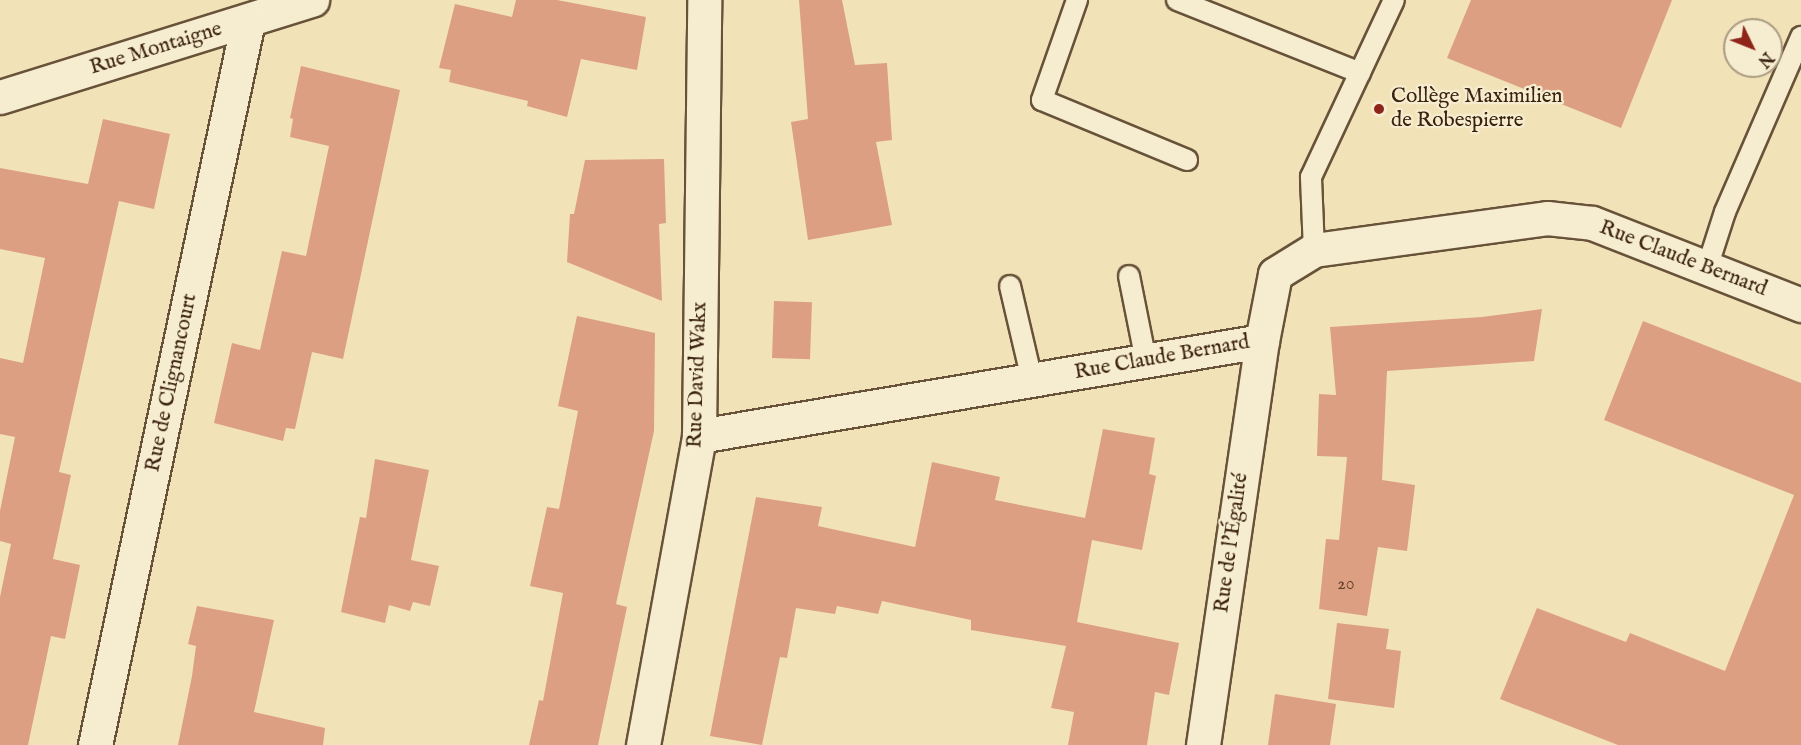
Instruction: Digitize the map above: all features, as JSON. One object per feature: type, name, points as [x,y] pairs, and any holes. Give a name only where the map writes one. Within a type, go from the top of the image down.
[{"type":"street","name":"Rue Montaigne","points":[[0,97],[312,0]]},
{"type":"street","name":"Rue David Wakx","points":[[643,745],[699,436],[704,0]]},
{"type":"street","name":"Rue de Clignancourt","points":[[95,745],[248,21]]},
{"type":"street","name":"Rue Claude Bernard","points":[[699,436],[1262,341],[1275,274],[1314,250],[1547,218],[1592,223],[1801,305]]},
{"type":"street","name":"Rue de l'Égalité","points":[[1203,745],[1262,341]]},
{"type":"lane","points":[[1077,0],[1042,100],[1187,160]]},
{"type":"lane","points":[[1177,0],[1360,73]]},
{"type":"lane","points":[[1314,250],[1311,177],[1394,0]]},
{"type":"lane","points":[[1707,268],[1725,212],[1801,37]]},
{"type":"lane","points":[[1129,276],[1146,361]]},
{"type":"lane","points":[[1010,286],[1032,380]]},
{"type":"building","points":[[516,0],[557,0],[646,17],[637,70],[581,59],[567,117],[527,106],[528,101],[449,82],[451,70],[439,68],[455,4],[512,17]]},
{"type":"building","points":[[799,0],[842,0],[855,65],[887,63],[892,140],[876,142],[892,225],[808,240],[791,122],[808,119]]},
{"type":"building","points":[[1471,0],[1672,0],[1621,128],[1447,58]]},
{"type":"building","points":[[301,66],[400,90],[343,359],[312,352],[295,429],[286,428],[283,441],[214,423],[232,343],[260,350],[282,251],[306,256],[329,146],[290,137],[293,119],[290,118]]},
{"type":"building","points":[[103,119],[170,134],[154,209],[119,201],[59,472],[71,475],[53,559],[80,565],[65,639],[51,636],[28,745],[0,745],[0,597],[11,544],[0,541],[0,511],[15,437],[0,434],[0,358],[23,363],[45,258],[0,249],[0,168],[88,184]]},
{"type":"building","points":[[664,159],[666,223],[659,224],[662,301],[567,262],[570,214],[574,214],[585,160]]},
{"type":"building","points":[[774,301],[812,302],[810,359],[772,358]]},
{"type":"building","points":[[1542,309],[1534,361],[1387,371],[1382,480],[1415,485],[1407,551],[1378,547],[1367,616],[1319,609],[1326,539],[1339,540],[1347,457],[1317,456],[1319,394],[1336,395],[1330,327],[1482,317]]},
{"type":"building","points":[[577,316],[655,333],[654,431],[616,604],[627,607],[598,745],[529,745],[539,700],[543,701],[563,593],[530,586],[547,507],[559,509],[578,411],[558,406]]},
{"type":"building","points":[[1643,321],[1801,383],[1801,745],[1618,745],[1500,699],[1537,608],[1626,642],[1630,633],[1725,671],[1794,495],[1604,420]]},
{"type":"building","points":[[1103,429],[1155,438],[1149,474],[1156,476],[1142,550],[1092,540],[1077,622],[1179,643],[1169,695],[1155,692],[1147,745],[1068,745],[1074,712],[1051,708],[1066,646],[971,630],[971,620],[882,601],[878,614],[837,606],[835,614],[796,608],[787,658],[780,657],[762,745],[710,736],[756,497],[822,507],[818,526],[915,547],[932,462],[1000,477],[995,500],[1085,518]]},
{"type":"building","points":[[375,459],[429,470],[411,560],[439,566],[430,606],[413,602],[410,611],[389,605],[385,623],[341,612],[360,517],[366,518]]},
{"type":"building","points":[[197,606],[274,620],[254,712],[325,728],[323,745],[178,745],[192,676],[196,646],[188,644]]},
{"type":"building","points":[[1337,623],[1389,629],[1386,649],[1401,651],[1394,708],[1328,699]]},
{"type":"building","points":[[1275,694],[1336,704],[1330,745],[1268,745]]},
{"type":"place","name":"Collège Maximilien de Robespierre","points":[[1379,109]]}]
